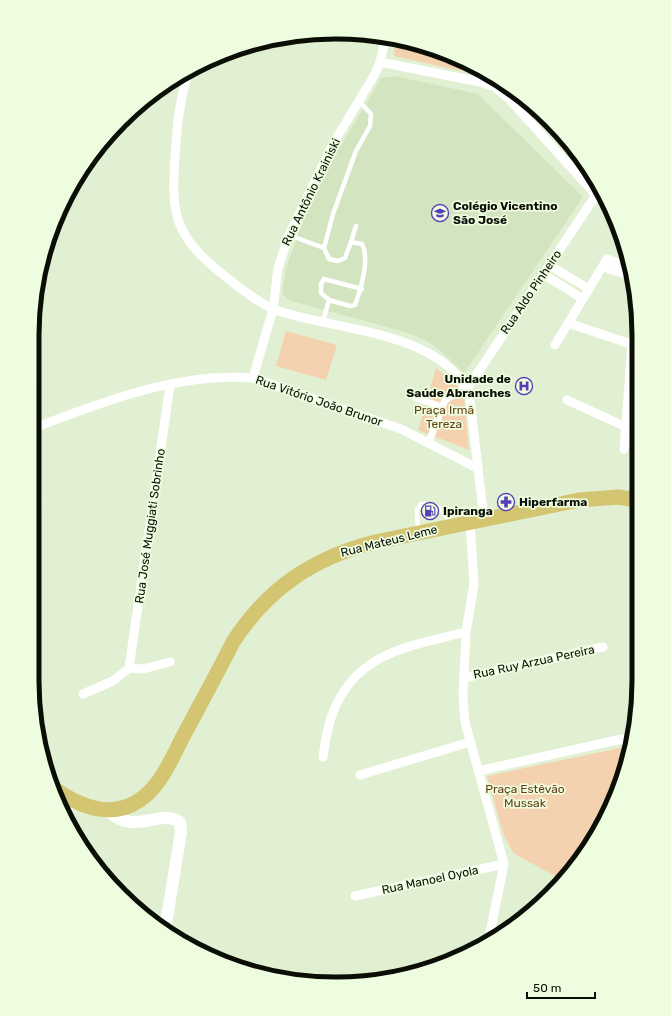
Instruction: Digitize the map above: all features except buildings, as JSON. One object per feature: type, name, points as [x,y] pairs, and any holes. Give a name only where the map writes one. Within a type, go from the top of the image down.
[{"type":"main road","name":"Rua Mateus Leme","points":[[62,794],[71,800],[89,807],[107,810],[129,806],[143,797],[155,786],[167,768],[245,624],[275,592],[306,569],[343,552],[418,533],[599,497],[618,497],[632,499]]},
{"type":"street","name":"Rua Antônio Krainiski","points":[[253,378],[273,308],[278,268],[289,235],[315,179],[380,62],[384,44]]},
{"type":"street","points":[[380,62],[480,82],[495,87],[514,104],[596,195]]},
{"type":"street","points":[[187,79],[179,107],[174,165],[174,200],[179,226],[190,244],[210,264],[234,284],[273,308],[411,344],[424,349],[448,368],[467,389],[473,415],[477,468],[477,521],[474,584],[466,632],[464,709],[470,742],[504,864],[490,933]]},
{"type":"street","name":"Rua Aldo Pinheiro","points":[[467,389],[596,195]]},
{"type":"street","points":[[555,345],[607,259],[623,265]]},
{"type":"street","points":[[549,265],[589,289]]},
{"type":"street","points":[[603,267],[625,274]]},
{"type":"street","points":[[543,274],[583,299]]},
{"type":"street","points":[[568,323],[632,344]]},
{"type":"street","points":[[624,449],[632,372]]},
{"type":"street","name":"Rua Vitório João Brunor","points":[[39,426],[99,404],[170,385],[200,379],[232,377],[253,378],[401,429],[429,442],[477,468]]},
{"type":"street","name":"Rua José Muggiati Sobrinho","points":[[129,668],[170,385]]},
{"type":"street","points":[[429,442],[445,400],[460,391],[467,389]]},
{"type":"street","points":[[416,398],[442,407]]},
{"type":"street","points":[[567,400],[626,427]]},
{"type":"street","points":[[323,757],[328,729],[337,702],[354,679],[364,669],[388,653],[466,632]]},
{"type":"street","name":"Rua Ruy Arzua Pereira","points":[[464,678],[603,647]]},
{"type":"street","points":[[83,694],[113,680],[129,668],[143,669],[170,662]]},
{"type":"street","points":[[478,771],[626,739]]},
{"type":"street","points":[[360,775],[470,742]]},
{"type":"street","points":[[68,808],[71,800]]},
{"type":"street","points":[[107,810],[116,818],[124,822],[132,823],[170,818],[180,822],[182,832],[166,924]]},
{"type":"street","name":"Rua Manoel Oyola","points":[[355,896],[504,864]]},
{"type":"lane","points":[[356,226],[346,258],[338,261],[329,259],[324,248],[333,214],[356,151],[370,126],[371,114],[359,100]]},
{"type":"lane","points":[[289,235],[324,248]]},
{"type":"lane","points":[[351,242],[362,244],[365,250],[362,289],[355,305],[350,306],[329,300],[321,293],[321,284],[324,279],[362,289]]},
{"type":"lane","points":[[323,321],[329,300]]},
{"type":"lane","points":[[418,533],[417,510],[421,504],[433,504],[438,506],[454,526]]},
{"type":"shaded area","name":"Colégio Vicentino São José","points":[[395,76],[478,94],[583,197],[464,373],[441,351],[427,341],[408,333],[288,300],[282,293],[286,268],[300,229],[329,166],[381,78]]},
{"type":"green space","points":[[395,45],[431,55],[465,69],[461,71],[394,56]]},
{"type":"green space","points":[[286,331],[337,345],[326,380],[276,366]]},
{"type":"green space","name":"Praça Irmã Tereza","points":[[436,368],[463,390],[469,450],[418,430]]},
{"type":"green space","name":"Praça Estêvão Mussak","points":[[624,747],[616,776],[601,812],[582,845],[557,877],[513,853],[503,833],[487,776]]},
{"type":"place","name":"Colégio Vicentino São José","points":[[440,213]]},
{"type":"place","name":"Unidade de Saúde Abranches","points":[[524,386]]},
{"type":"place","name":"Hiperfarma","points":[[506,502]]},
{"type":"place","name":"Ipiranga","points":[[430,511]]}]
